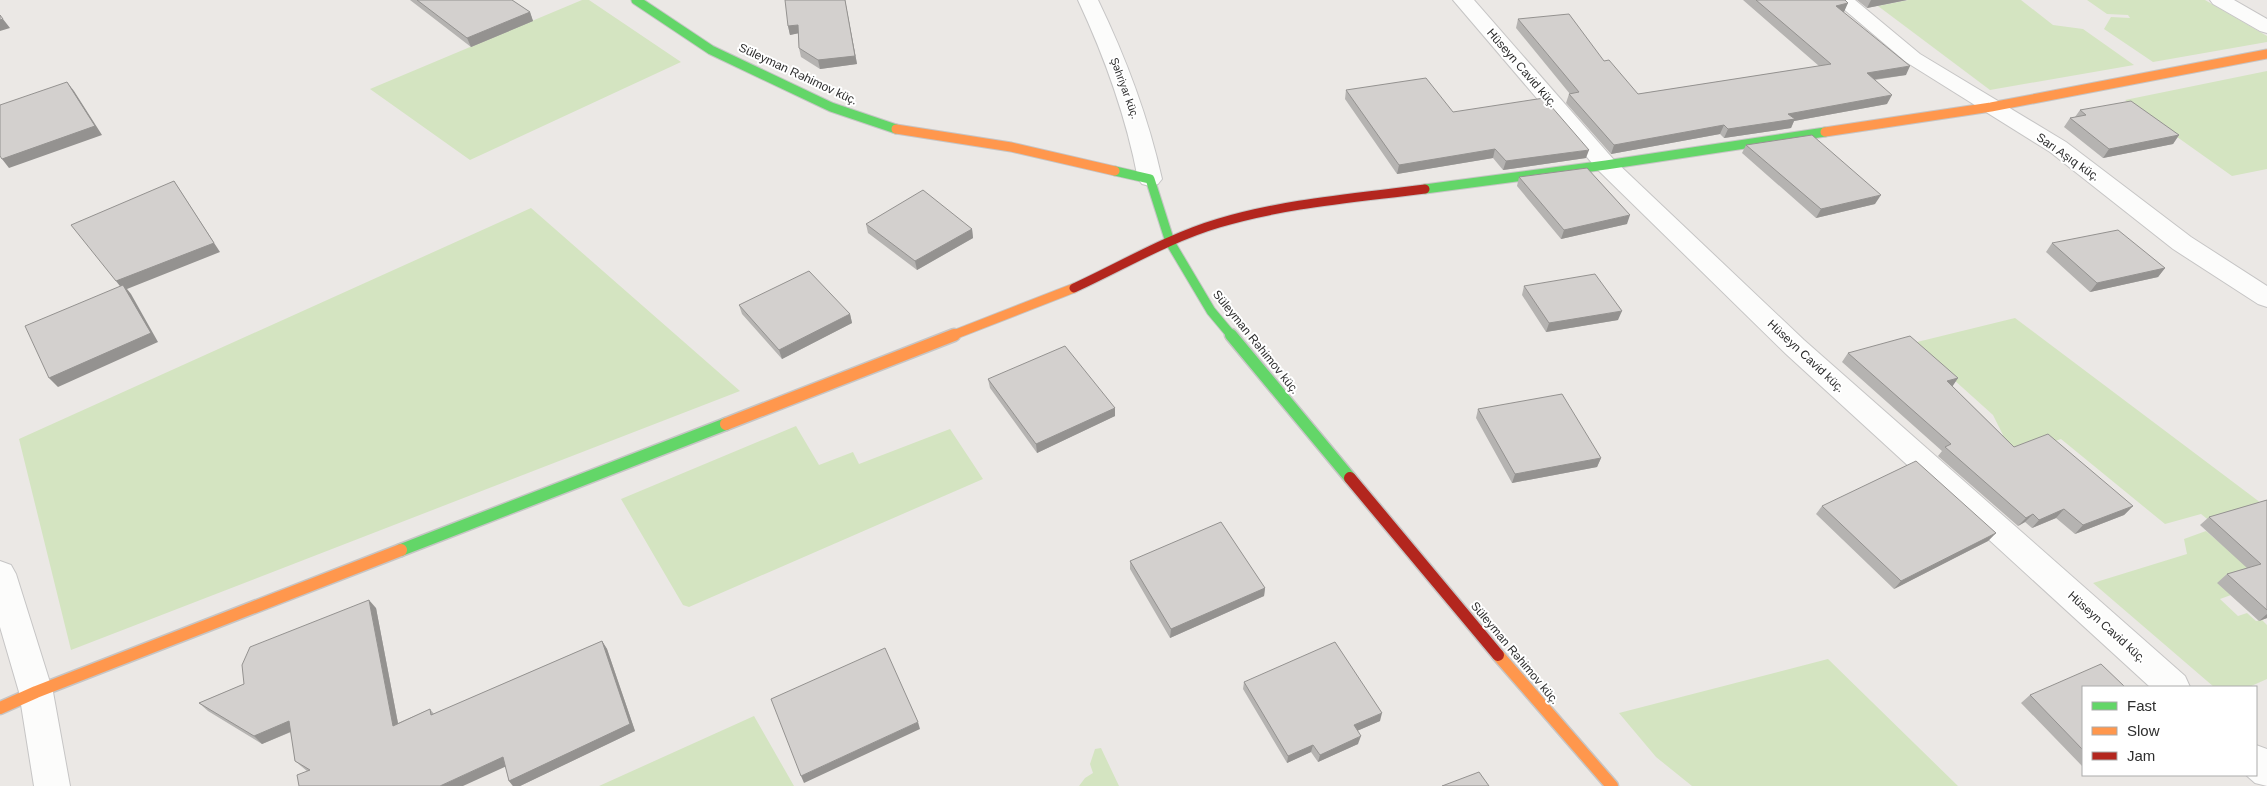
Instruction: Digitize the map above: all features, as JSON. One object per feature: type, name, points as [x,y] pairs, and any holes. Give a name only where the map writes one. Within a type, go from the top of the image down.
[{"type":"street","name":"Süleyman Rəhimov küç.","points":[[636,0],[712,50],[841,111],[887,127],[944,138],[1011,147],[1150,179],[1170,242],[1211,311],[1528,691],[1612,786]]},
{"type":"street","name":"Şəhriyar küç.","points":[[1088,0],[1103,30],[1128,93],[1143,140],[1150,179]]},
{"type":"street","name":"Hüseyn Cavid küç.","points":[[1463,0],[1606,165],[1795,347],[2173,686]]},
{"type":"street","name":"Sarı Aşıq küç.","points":[[1843,0],[1913,58],[1991,108],[2058,147],[2182,242],[2267,298]]},
{"type":"street","points":[[2220,0],[2267,27]]},
{"type":"street","points":[[0,708],[36,692],[1059,295],[1170,242],[1218,223],[1277,209],[1606,165],[1991,108],[2267,54]]},
{"type":"street","points":[[0,574],[36,692],[52,786]]},
{"type":"street","points":[[2257,762],[2267,771]]},
{"type":"green space","points":[[582,0],[589,0],[681,62],[470,160],[370,89]]},
{"type":"green space","points":[[1908,0],[2021,0],[2053,25],[2083,29],[2134,65],[1990,90],[1878,6]]},
{"type":"green space","points":[[2087,0],[2205,0],[2267,36],[2267,42],[2153,62],[2104,29],[2111,17],[2130,18],[2128,15],[2107,14]]},
{"type":"green space","points":[[2267,71],[2267,169],[2232,176],[2125,100]]},
{"type":"green space","points":[[531,208],[740,391],[71,650],[19,439]]},
{"type":"green space","points":[[2015,318],[2265,506],[2211,522],[2201,514],[2165,524],[2061,439],[1965,471],[1946,454],[2003,435],[1993,415],[1913,343]]},
{"type":"green space","points":[[796,426],[819,465],[853,452],[859,464],[950,429],[983,479],[689,607],[683,605],[621,499]]},
{"type":"green space","points":[[2206,531],[2239,559],[2267,567],[2218,583],[2231,595],[2220,599],[2238,616],[2247,613],[2256,621],[2262,620],[2267,625],[2267,679],[2251,686],[2213,686],[2093,583],[2187,554],[2184,539]]},
{"type":"green space","points":[[1828,659],[1958,786],[1692,786],[1656,757],[1619,713]]},
{"type":"green space","points":[[754,716],[794,786],[599,786]]},
{"type":"green space","points":[[1101,748],[1119,786],[1079,786],[1085,778],[1093,773],[1090,764],[1095,749]]},
{"type":"building","points":[[417,0],[512,0],[530,12],[467,38]]},
{"type":"building","points":[[785,0],[845,0],[855,56],[818,60],[799,48],[798,25],[788,26]]},
{"type":"building","points":[[1756,0],[1845,0],[1848,3],[1836,6],[1910,66],[1867,73],[1892,95],[1788,114],[1795,119],[1728,129],[1724,125],[1614,145],[1569,94],[1579,92],[1518,19],[1569,14],[1604,61],[1609,60],[1638,94],[1831,64]]},
{"type":"building","points":[[1426,78],[1453,112],[1544,98],[1589,150],[1506,161],[1495,149],[1399,165],[1346,90]]},
{"type":"building","points":[[67,82],[95,126],[2,159],[0,156],[0,105]]},
{"type":"building","points":[[2131,101],[2179,135],[2109,149],[2070,118],[2086,115],[2080,110]]},
{"type":"building","points":[[1812,135],[1881,195],[1821,209],[1746,145]]},
{"type":"building","points":[[1587,168],[1630,215],[1564,230],[1519,177]]},
{"type":"building","points":[[174,181],[214,243],[116,281],[71,225]]},
{"type":"building","points":[[923,190],[972,229],[915,261],[866,224]]},
{"type":"building","points":[[2118,230],[2165,268],[2097,283],[2052,243]]},
{"type":"building","points":[[809,271],[850,314],[779,350],[739,305]]},
{"type":"building","points":[[1595,274],[1622,311],[1549,323],[1524,286]]},
{"type":"building","points":[[123,285],[151,333],[49,378],[25,326]]},
{"type":"building","points":[[1910,336],[1958,378],[1947,381],[2014,447],[2048,434],[2133,506],[2083,525],[2064,509],[2039,520],[2033,514],[2026,518],[1945,447],[1951,444],[1848,353]]},
{"type":"building","points":[[1065,346],[1115,408],[1036,444],[988,379]]},
{"type":"building","points":[[1562,394],[1601,458],[1515,474],[1478,409]]},
{"type":"building","points":[[1916,461],[1996,533],[1901,581],[1822,506]]},
{"type":"building","points":[[2267,500],[2267,610],[2227,574],[2261,564],[2209,517]]},
{"type":"building","points":[[1221,522],[1265,588],[1171,629],[1130,561]]},
{"type":"building","points":[[369,600],[393,726],[430,709],[431,715],[602,641],[630,724],[509,781],[503,757],[440,786],[299,786],[297,775],[310,770],[295,761],[289,721],[254,736],[199,703],[244,684],[242,665],[250,647]]},
{"type":"building","points":[[1335,642],[1382,713],[1354,725],[1361,736],[1320,755],[1313,745],[1288,756],[1244,682]]},
{"type":"building","points":[[885,648],[918,722],[801,776],[771,699]]},
{"type":"building","points":[[2101,664],[2124,686],[2082,686],[2082,749],[2030,695]]},
{"type":"building","points":[[1479,772],[1489,786],[1442,786]]},
{"type":"traffic: fast","points":[[636,0],[711,50],[831,107],[896,129]]},
{"type":"traffic: fast","points":[[1425,189],[1606,165],[1825,132]]},
{"type":"traffic: fast","points":[[1115,171],[1150,179],[1170,242],[1211,311],[1350,478]]},
{"type":"traffic: fast","points":[[401,550],[726,424]]},
{"type":"traffic: slow","points":[[1825,132],[1991,107],[2267,54]]},
{"type":"traffic: slow","points":[[896,129],[1011,147],[1115,171]]},
{"type":"traffic: slow","points":[[726,424],[1074,288]]},
{"type":"traffic: slow","points":[[0,708],[36,692],[401,550]]},
{"type":"traffic: slow","points":[[1498,655],[1612,786]]},
{"type":"traffic: jam","points":[[1074,288],[1164,245],[1219,223],[1295,206],[1425,189]]},
{"type":"traffic: jam","points":[[1350,478],[1498,655]]}]
